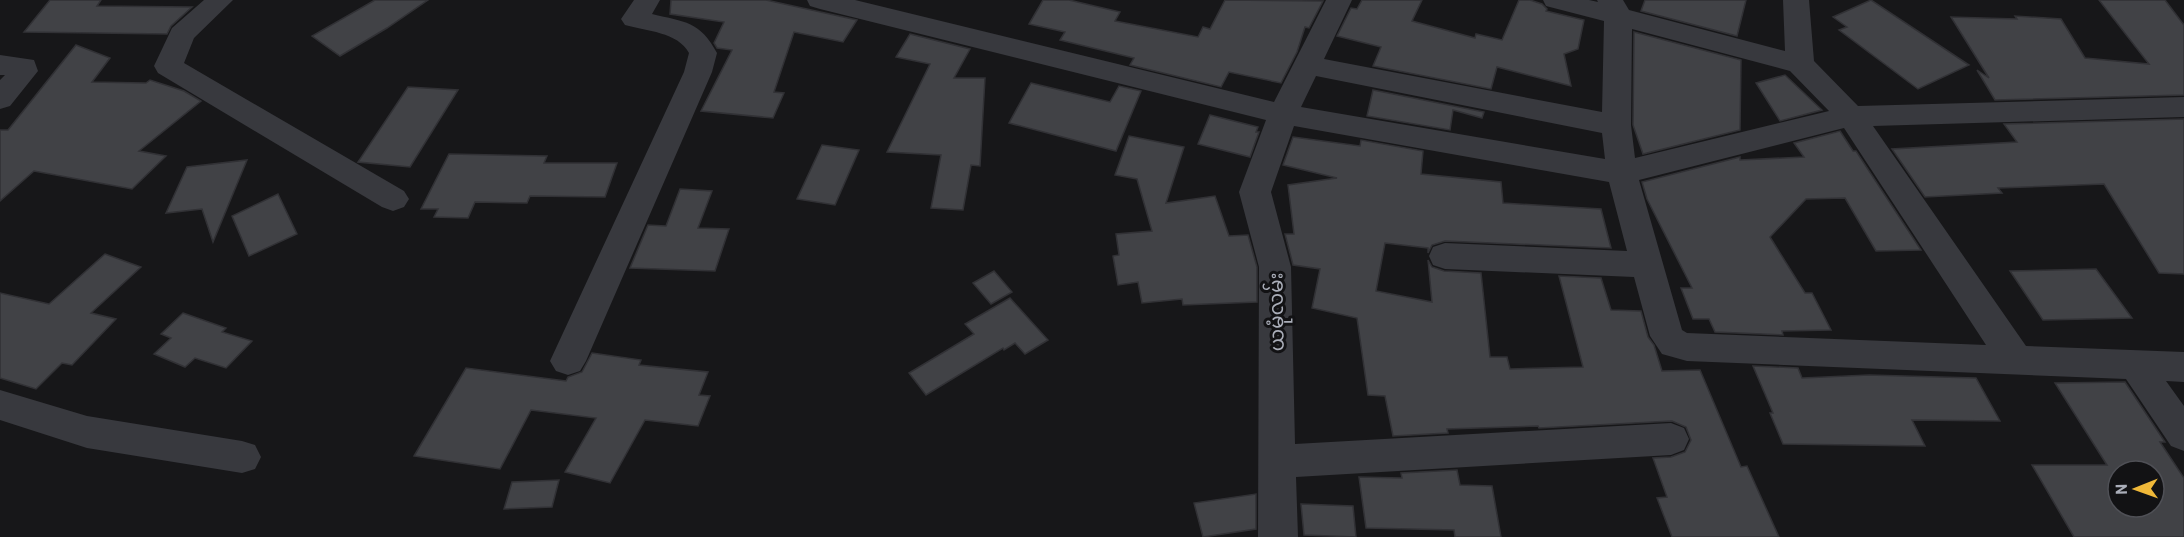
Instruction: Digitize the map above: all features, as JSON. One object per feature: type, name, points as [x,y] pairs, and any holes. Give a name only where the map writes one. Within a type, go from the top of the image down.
[{"type":"street","points":[[220,0],[182,34],[168,66],[393,199]]},
{"type":"street","points":[[820,0],[1283,114],[1622,173],[1851,116],[2184,107]]},
{"type":"street","name":"ယမုံလမ်း","points":[[1278,537],[1275,267],[1255,192],[1283,114],[1339,0]]},
{"type":"street","points":[[1556,0],[1614,8],[1800,64],[1851,116],[2015,359]]},
{"type":"street","points":[[1796,0],[1800,64]]},
{"type":"street","points":[[1614,8],[1616,125],[1622,173],[1667,336],[1674,344],[1687,347],[2184,367]]},
{"type":"street","points":[[568,361],[698,72],[703,53],[696,40],[641,9]]},
{"type":"street","points":[[0,65],[24,67],[0,99]]},
{"type":"street","points":[[1307,65],[1616,125]]},
{"type":"street","points":[[1444,256],[1646,265]]},
{"type":"street","points":[[2136,366],[2184,435]]},
{"type":"street","points":[[0,405],[87,432],[242,457]]},
{"type":"street","points":[[1276,462],[1671,439]]},
{"type":"building","points":[[50,0],[101,0],[97,6],[192,7],[171,26],[167,34],[24,32]]},
{"type":"building","points":[[375,0],[428,0],[340,56],[312,36]]},
{"type":"building","points":[[671,0],[766,0],[857,20],[843,42],[794,32],[774,92],[784,93],[773,118],[701,111],[732,50],[717,48],[714,43],[724,22],[670,14]]},
{"type":"building","points":[[1043,0],[1069,0],[1120,12],[1115,21],[1198,37],[1203,27],[1210,29],[1225,0],[1323,1],[1309,28],[1305,27],[1297,52],[1281,83],[1229,72],[1221,87],[1130,65],[1134,58],[1060,40],[1065,32],[1029,24]]},
{"type":"building","points":[[1362,0],[1422,0],[1412,21],[1475,38],[1476,34],[1502,40],[1519,0],[1530,0],[1542,4],[1547,9],[1546,11],[1584,20],[1578,49],[1564,54],[1571,86],[1497,67],[1491,89],[1373,66],[1381,47],[1337,36],[1351,8],[1357,9]]},
{"type":"building","points":[[1645,0],[1746,0],[1737,36],[1641,11]]},
{"type":"building","points":[[1871,0],[1969,65],[1918,89],[1839,30],[1847,27],[1833,17]]},
{"type":"building","points":[[2099,0],[2165,0],[2184,25],[2184,95],[1995,100],[1977,70],[1989,78],[1951,17],[2017,19],[2015,16],[2061,19],[2085,58],[2149,64]]},
{"type":"building","points":[[1634,32],[1741,60],[1740,130],[1643,154],[1633,125]]},
{"type":"building","points":[[910,34],[970,49],[954,78],[985,78],[980,166],[971,165],[963,210],[931,208],[941,155],[887,152],[930,64],[896,57]]},
{"type":"building","points":[[76,45],[110,58],[92,82],[146,83],[150,80],[184,91],[201,101],[139,151],[166,156],[132,189],[34,171],[0,201],[0,130],[8,130]]},
{"type":"building","points":[[1785,75],[1822,110],[1780,121],[1756,83]]},
{"type":"building","points":[[1031,83],[1110,102],[1119,86],[1141,91],[1116,151],[1009,123]]},
{"type":"building","points":[[408,87],[458,90],[410,167],[358,162]]},
{"type":"building","points":[[1373,90],[1484,112],[1482,118],[1453,110],[1450,130],[1367,116]]},
{"type":"building","points":[[1210,115],[1258,127],[1256,132],[1259,132],[1250,157],[1198,144]]},
{"type":"building","points":[[2184,119],[2184,274],[2159,273],[2104,184],[1998,188],[2002,193],[1925,197],[1892,149],[2017,142],[2004,124]]},
{"type":"building","points":[[1840,131],[1853,151],[1856,151],[1921,250],[1876,251],[1845,198],[1806,199],[1770,237],[1805,293],[1812,293],[1831,330],[1782,331],[1783,335],[1715,332],[1709,319],[1693,319],[1681,288],[1692,288],[1647,199],[1642,182],[1740,157],[1740,160],[1804,157],[1794,143]]},
{"type":"building","points":[[1129,136],[1184,147],[1166,203],[1215,196],[1229,236],[1248,235],[1257,267],[1257,302],[1183,305],[1182,299],[1142,303],[1138,282],[1118,285],[1113,256],[1119,255],[1116,234],[1152,231],[1137,179],[1115,175]]},
{"type":"building","points":[[1293,137],[1360,146],[1361,140],[1423,151],[1421,174],[1501,182],[1503,203],[1601,209],[1611,248],[1445,241],[1432,245],[1428,253],[1428,248],[1385,243],[1376,291],[1432,302],[1428,260],[1432,267],[1444,271],[1481,273],[1490,357],[1507,357],[1510,369],[1583,367],[1559,276],[1601,278],[1611,310],[1641,311],[1648,337],[1654,345],[1662,371],[1700,370],[1741,467],[1747,466],[1779,537],[1672,537],[1657,498],[1667,497],[1653,458],[1671,457],[1685,452],[1691,440],[1686,427],[1672,421],[1539,428],[1538,426],[1447,429],[1448,433],[1393,436],[1385,396],[1368,395],[1357,318],[1312,308],[1320,269],[1293,265],[1285,234],[1294,234],[1288,185],[1337,178],[1283,165]]},
{"type":"building","points":[[822,145],[859,150],[835,205],[797,199]]},
{"type":"building","points":[[449,154],[547,156],[544,163],[617,163],[605,197],[530,196],[527,203],[475,202],[468,218],[434,217],[438,209],[421,209]]},
{"type":"building","points":[[247,160],[213,242],[202,209],[166,213],[187,167]]},
{"type":"building","points":[[680,189],[712,191],[698,228],[729,229],[715,271],[630,268],[648,225],[666,226]]},
{"type":"building","points":[[278,194],[297,234],[249,256],[232,216]]},
{"type":"building","points":[[105,254],[141,267],[91,313],[116,319],[72,365],[62,363],[36,389],[0,378],[0,293],[49,304]]},
{"type":"building","points":[[2096,269],[2132,318],[2043,320],[2010,271]]},
{"type":"building","points":[[994,271],[1012,292],[991,304],[973,283]]},
{"type":"building","points":[[1010,298],[1048,340],[1025,354],[1015,343],[1004,350],[1003,348],[926,395],[909,373],[974,334],[965,324]]},
{"type":"building","points":[[183,313],[226,328],[222,332],[252,341],[226,368],[195,358],[185,367],[154,354],[171,338],[161,334]]},
{"type":"building","points":[[592,353],[641,360],[639,365],[708,372],[699,395],[710,396],[698,426],[645,420],[610,483],[565,472],[596,418],[531,410],[500,469],[414,456],[466,368],[566,381],[568,377],[582,372]]},
{"type":"building","points":[[1753,366],[1798,368],[1802,378],[1869,375],[1976,378],[2000,421],[1912,420],[1925,446],[1783,444]]},
{"type":"building","points":[[2125,382],[2165,442],[2160,442],[2184,478],[2184,537],[2074,537],[2032,465],[2106,465],[2106,519],[2166,519],[2166,459],[2106,459],[2106,463],[2055,383]]},
{"type":"building","points":[[1457,470],[1460,485],[1492,486],[1501,537],[1455,537],[1454,530],[1366,528],[1359,477],[1402,478],[1401,473]]},
{"type":"building","points":[[559,480],[552,507],[504,509],[512,482]]},
{"type":"building","points":[[1256,494],[1256,529],[1203,537],[1194,503]]},
{"type":"building","points":[[1301,504],[1353,506],[1356,537],[1304,535]]}]
